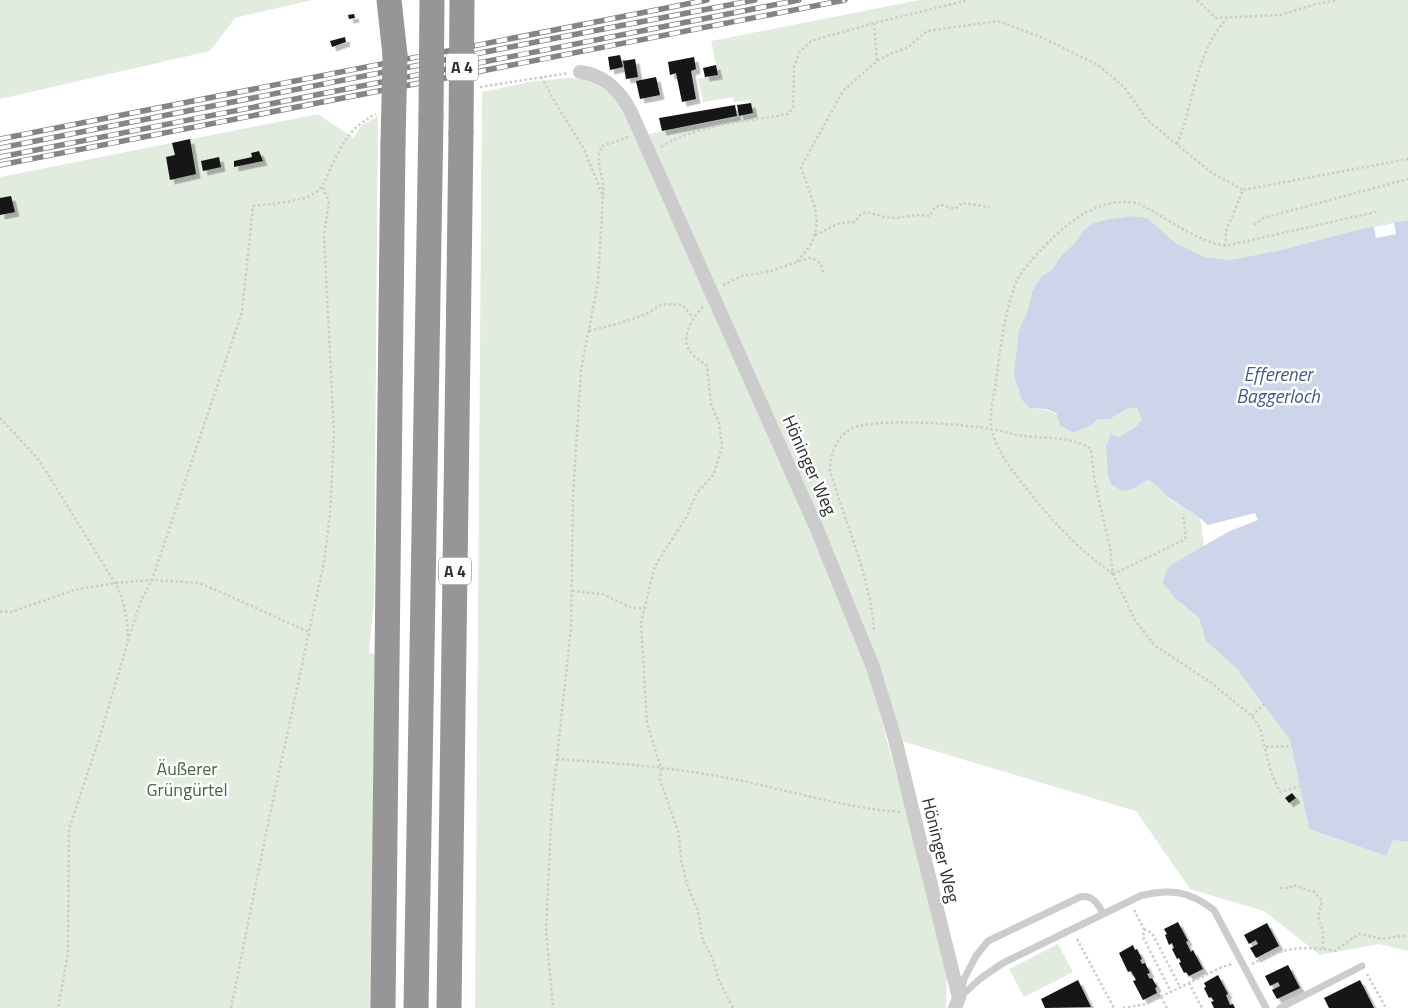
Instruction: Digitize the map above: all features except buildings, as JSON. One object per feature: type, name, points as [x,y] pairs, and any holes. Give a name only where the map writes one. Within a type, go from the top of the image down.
[{"type":"highway","points":[[389,0],[395,56]]},
{"type":"highway","points":[[384,1008],[396,0]]},
{"type":"highway","name":"A 4","points":[[416,1008],[432,0]]},
{"type":"highway","name":"A 4","points":[[449,1008],[462,0]]},
{"type":"highway","points":[[388,601],[418,893]]},
{"type":"street","name":"Höninger Weg","points":[[580,72],[600,77],[617,90],[640,132],[816,527],[874,667],[894,739],[957,1003]]},
{"type":"lane","points":[[957,1003],[981,978],[998,966],[1129,901],[1156,892],[1170,891],[1189,894],[1214,910],[1266,1008]]},
{"type":"lane","points":[[957,1003],[964,979],[976,956],[988,941],[1080,897],[1091,897],[1104,913]]},
{"type":"lane","points":[[1280,1008],[1291,1006],[1362,966]]},
{"type":"path","points":[[649,154],[677,138],[695,131],[788,114],[793,107],[794,67],[799,53],[811,40],[969,0]]},
{"type":"path","points":[[1197,0],[1216,18],[1280,15],[1316,4],[1338,0]]},
{"type":"path","points":[[1177,144],[1183,129],[1193,85],[1208,44],[1227,18]]},
{"type":"path","points":[[797,261],[809,248],[815,235],[818,220],[801,167],[844,90],[877,61],[892,52],[907,48],[926,31],[998,21],[1042,38],[1098,65],[1124,87],[1147,120],[1212,173],[1243,190],[1408,158]]},
{"type":"path","points":[[874,23],[877,61]]},
{"type":"path","points":[[481,87],[580,72]]},
{"type":"path","points":[[542,77],[559,109],[583,147],[603,196]]},
{"type":"path","points":[[58,1008],[68,954],[69,828],[100,736],[140,602],[152,580],[242,312],[253,206],[305,198],[314,194],[322,186],[347,137],[361,121],[379,112]]},
{"type":"path","points":[[553,1008],[546,930],[552,804],[571,628],[574,496],[581,370],[598,282],[604,189],[599,166],[600,151],[602,146],[640,132]]},
{"type":"path","points":[[1254,225],[1263,218],[1408,179]]},
{"type":"path","points":[[231,1008],[324,562],[330,514],[334,434],[324,236],[329,200],[322,186]]},
{"type":"path","points":[[1225,246],[1226,231],[1243,190]]},
{"type":"path","points":[[1113,574],[1092,559],[1056,526],[1014,473],[996,443],[991,428],[1000,354],[1008,309],[1020,273],[1062,228],[1076,217],[1117,202],[1140,204],[1199,238],[1225,246],[1376,212]]},
{"type":"path","points":[[815,235],[840,223],[855,222],[861,214],[867,212],[895,218],[918,214],[930,216],[935,207],[942,205],[955,209],[962,204],[990,207]]},
{"type":"path","points":[[733,1008],[718,978],[712,957],[703,941],[698,912],[687,884],[681,859],[679,834],[660,780],[661,769],[646,723],[641,622],[655,566],[687,516],[696,494],[714,474],[722,447],[719,422],[711,404],[707,366],[690,350],[686,339],[693,317],[713,295],[742,276],[771,271],[808,258],[815,259],[820,263],[823,275]]},
{"type":"path","points":[[588,331],[644,315],[663,304],[682,304],[693,317]]},
{"type":"path","points":[[0,418],[39,460],[115,583],[121,595],[128,619],[128,641]]},
{"type":"path","points":[[874,634],[872,610],[864,572],[830,471],[830,460],[842,434],[858,425],[929,423],[991,428],[1017,435],[1061,439],[1084,445],[1091,449],[1095,484],[1110,547],[1113,574],[1135,620],[1154,644],[1233,699],[1252,716],[1260,728],[1271,772],[1280,792],[1300,786]]},
{"type":"path","points":[[1113,574],[1182,541],[1186,537],[1183,514]]},
{"type":"path","points":[[0,611],[11,612],[74,590],[115,583],[152,580],[198,583],[309,632]]},
{"type":"path","points":[[572,591],[603,594],[629,607],[645,609]]},
{"type":"path","points":[[1252,716],[1264,704]]},
{"type":"path","points":[[1266,748],[1292,746]]},
{"type":"path","points":[[557,758],[633,765],[727,778],[864,809],[912,813]]},
{"type":"path","points":[[1280,888],[1290,888],[1293,885],[1314,892],[1320,898],[1322,902],[1318,916],[1323,931],[1323,949]]},
{"type":"path","points":[[1129,901],[1144,929],[1152,933],[1180,987]]},
{"type":"path","points":[[1072,928],[1114,1008]]},
{"type":"path","points":[[1144,929],[1143,937],[1171,992]]},
{"type":"path","points":[[1123,1008],[1146,1004],[1222,967],[1244,965],[1286,949],[1323,949],[1335,951],[1359,934],[1382,940],[1408,935]]},
{"type":"path","points":[[1362,966],[1386,1008]]},
{"type":"path","points":[[1189,983],[1202,1008]]},
{"type":"path","points":[[1161,997],[1167,1008]]},
{"type":"green space","points":[[0,0],[312,0],[235,18],[210,51],[0,99]]},
{"type":"green space","points":[[920,0],[1408,0],[1408,220],[1361,229],[1281,250],[1230,260],[1205,257],[1177,244],[1147,218],[1134,216],[1110,219],[1082,232],[1075,243],[1061,256],[1052,271],[1042,276],[1032,291],[1028,310],[1019,330],[1030,408],[1045,410],[1055,414],[1073,433],[1090,426],[1098,419],[1110,419],[1128,408],[1137,408],[1142,420],[1134,428],[1118,437],[1111,435],[1106,446],[1107,458],[1135,488],[1147,480],[1157,485],[1170,500],[1200,517],[1204,546],[1170,565],[1176,599],[1199,618],[1206,641],[1236,668],[1290,740],[1309,829],[1386,856],[1393,840],[1408,842],[1408,951],[1379,944],[1320,955],[1264,911],[1190,889],[1136,811],[901,741],[644,135],[753,114],[750,100],[734,102],[733,97],[703,102],[698,79],[718,75],[711,41]]},
{"type":"green space","points":[[570,78],[596,84],[614,98],[627,112],[775,445],[867,668],[910,824],[947,973],[946,1008],[475,1008],[482,92],[534,81]]},
{"type":"green space","name":"Äußerer Grüngürtel","points":[[318,114],[353,138],[362,125],[378,116],[374,599],[369,653],[376,654],[373,1008],[0,1008],[0,177]]},
{"type":"green space","points":[[1058,944],[1073,972],[1024,997],[1009,969]]},
{"type":"water","name":"Efferener Baggerloch","points":[[1134,216],[1147,218],[1177,244],[1205,257],[1230,260],[1281,250],[1361,229],[1408,220],[1408,842],[1393,840],[1386,856],[1309,829],[1290,740],[1236,668],[1206,641],[1199,618],[1176,599],[1163,583],[1170,565],[1230,531],[1258,520],[1255,513],[1208,525],[1147,480],[1135,488],[1122,491],[1111,484],[1108,474],[1106,446],[1111,434],[1118,437],[1134,428],[1142,420],[1137,408],[1128,408],[1110,419],[1098,419],[1090,426],[1073,433],[1060,425],[1056,413],[1046,409],[1030,408],[1022,400],[1014,375],[1019,330],[1028,310],[1032,291],[1042,276],[1052,270],[1061,256],[1075,243],[1082,232],[1094,223]]},
{"type":"pier","points":[[1394,223],[1396,234],[1376,238],[1374,227]]},
{"type":"railway","points":[[0,139],[707,0]]},
{"type":"railway","points":[[0,148],[755,0]]},
{"type":"railway","points":[[0,157],[799,0]]},
{"type":"railway","points":[[0,165],[845,0]]}]
